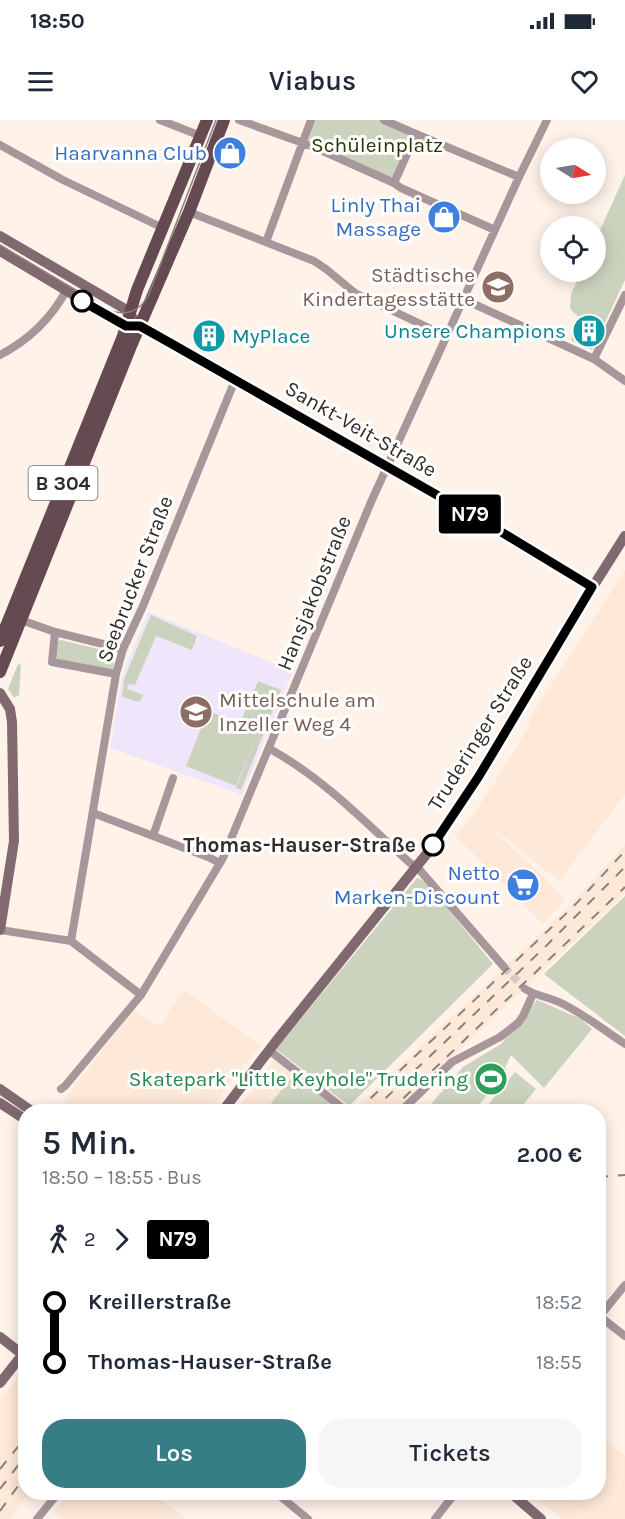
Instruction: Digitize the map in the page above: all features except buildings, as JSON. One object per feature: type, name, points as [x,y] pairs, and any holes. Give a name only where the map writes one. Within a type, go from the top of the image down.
[{"type":"main road","name":"B 304","points":[[0,641],[207,120]]},
{"type":"main road","name":"B 304","points":[[0,672],[10,616],[140,326],[189,212],[224,120]]},
{"type":"street","points":[[160,120],[201,136]]},
{"type":"street","points":[[239,120],[302,143],[495,230]]},
{"type":"street","points":[[266,242],[311,120]]},
{"type":"street","points":[[384,120],[519,177]]},
{"type":"street","name":"Hansjakobstraße","points":[[61,1089],[93,1055],[141,994],[220,863],[270,749],[371,502],[547,120]]},
{"type":"street","points":[[394,183],[416,134]]},
{"type":"street","points":[[0,145],[63,180],[163,228]]},
{"type":"street","points":[[189,212],[314,261],[355,293],[446,336]]},
{"type":"street","name":"Sankt-Veit-Straße","points":[[0,236],[130,313],[140,326],[493,527],[592,587]]},
{"type":"street","points":[[0,252],[126,326]]},
{"type":"street","points":[[0,355],[36,332],[66,291]]},
{"type":"street","points":[[594,359],[625,295]]},
{"type":"street","points":[[463,299],[594,359],[625,381]]},
{"type":"street","name":"Sankt-Veit-Straße","points":[[126,326],[140,326]]},
{"type":"street","name":"Seebrucker Straße","points":[[71,941],[116,674],[123,649],[143,606],[235,380]]},
{"type":"street","name":"Truderinger Straße","points":[[228,1104],[417,867],[479,776],[625,536]]},
{"type":"street","points":[[10,616],[55,632],[123,649]]},
{"type":"street","points":[[55,632],[52,662],[116,674]]},
{"type":"street","points":[[0,693],[12,722],[14,841],[0,930],[71,941],[141,994]]},
{"type":"street","points":[[270,749],[327,786],[404,858],[417,867],[504,967]]},
{"type":"street","points":[[153,836],[173,778]]},
{"type":"street","points":[[93,813],[220,863]]},
{"type":"street","points":[[408,1104],[452,1062],[500,1036],[518,1023],[523,1016],[529,991],[559,1002],[625,1044]]},
{"type":"street","points":[[269,1050],[337,1104]]},
{"type":"street","points":[[0,1089],[22,1104]]},
{"type":"street","points":[[0,1103],[18,1115]]},
{"type":"street","points":[[606,1307],[625,1285]]},
{"type":"street","points":[[606,1321],[625,1336]]},
{"type":"street","points":[[0,1337],[18,1348]]},
{"type":"street","points":[[0,1383],[18,1360]]},
{"type":"street","points":[[37,1519],[52,1500]]},
{"type":"street","points":[[285,1500],[308,1519]]},
{"type":"street","points":[[435,1519],[450,1500]]},
{"type":"street","points":[[519,1500],[541,1519]]},
{"type":"shaded area","points":[[625,570],[625,795],[559,881],[484,821],[566,899],[543,924],[455,835],[475,813],[531,724],[528,721]]},
{"type":"shaded area","name":"Mittelschule am Inzeller Weg 4","points":[[148,612],[293,671],[242,795],[110,748],[122,676]]},
{"type":"shaded area","points":[[625,844],[625,892],[619,899],[402,1104],[359,1104],[570,905]]},
{"type":"shaded area","points":[[183,989],[260,1045],[214,1104],[61,1104],[133,1010],[160,1026]]},
{"type":"shaded area","points":[[275,1059],[294,1074],[270,1104],[241,1104]]},
{"type":"shaded area","points":[[18,1377],[18,1500],[24,1500],[11,1519],[0,1519],[0,1401]]},
{"type":"shaded area","points":[[606,1441],[625,1456],[625,1519],[562,1519],[539,1500],[606,1500]]},
{"type":"shaded area","points":[[64,1500],[163,1500],[186,1519],[63,1519],[54,1512]]},
{"type":"green space","name":"Schüleinplatz","points":[[315,120],[381,120],[415,136],[395,180],[308,141]]},
{"type":"green space","points":[[625,175],[625,280],[592,350],[571,340],[581,319],[570,309],[571,294],[576,282],[606,282],[606,217]]},
{"type":"green space","points":[[151,615],[197,636],[192,650],[156,636],[135,685],[129,684],[127,689],[143,695],[140,702],[122,697],[124,679]]},
{"type":"green space","points":[[61,640],[115,653],[113,669],[111,671],[59,660],[54,656],[56,642]]},
{"type":"green space","points":[[18,664],[21,665],[19,695],[14,698],[8,689]]},
{"type":"green space","points":[[258,681],[281,690],[241,790],[236,788],[259,730],[236,786],[186,766],[208,711],[251,728],[250,725],[241,721]]},
{"type":"green space","points":[[417,878],[425,881],[493,964],[351,1104],[346,1104],[276,1049]]},
{"type":"green space","points":[[625,896],[625,1036],[544,974]]},
{"type":"green space","points":[[537,1000],[581,1019],[592,1029],[544,1088],[511,1055],[505,1067],[507,1070],[480,1104],[431,1104],[463,1067],[501,1044]]},
{"type":"green space","points":[[515,1072],[536,1089],[524,1104],[489,1104]]},
{"type":"green space","points":[[294,1074],[330,1104],[270,1104]]},
{"type":"tunnel","points":[[504,967],[525,989]]},
{"type":"tram line","points":[[0,245],[111,311],[123,313],[138,308],[149,294],[216,120]]},
{"type":"railway","points":[[364,1104],[572,908],[625,851]]},
{"type":"railway","points":[[379,1104],[544,948],[625,867]]},
{"type":"railway","points":[[397,1104],[625,887]]},
{"type":"railway","points":[[606,1176],[625,1175]]},
{"type":"railway","points":[[0,1469],[18,1447]]},
{"type":"railway","points":[[0,1489],[18,1465]]},
{"type":"railway","points":[[0,1511],[18,1486]]},
{"type":"bus line","name":"N79","points":[[82,301],[126,326],[140,326],[493,527],[592,587],[507,731],[433,845]]},
{"type":"place","name":"Haarvanna Club","points":[[230,153]]},
{"type":"place","name":"Linly Thai Massage","points":[[444,217]]},
{"type":"place","name":"Städtische Kindertagesstätte","points":[[498,287]]},
{"type":"place","name":"Unsere Champions","points":[[589,331]]},
{"type":"place","name":"MyPlace","points":[[209,336]]},
{"type":"place","name":"Mittelschule am Inzeller Weg 4","points":[[196,712]]},
{"type":"place","name":"Thomas-Hauser-Straße","points":[[433,845]]},
{"type":"place","name":"Netto Marken-Discount","points":[[523,885]]},
{"type":"place","name":"Skatepark \"Little Keyhole\" Trudering","points":[[491,1079]]}]
